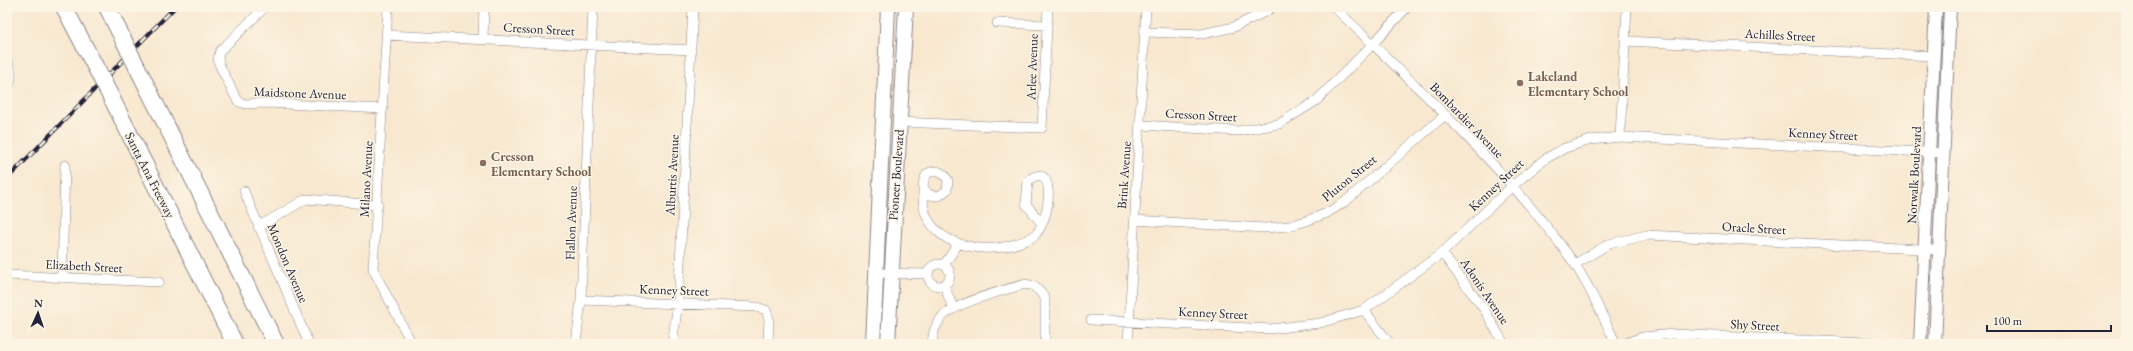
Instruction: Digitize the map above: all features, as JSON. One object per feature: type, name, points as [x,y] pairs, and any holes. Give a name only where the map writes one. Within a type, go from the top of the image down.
[{"type":"highway","name":"Santa Ana Freeway","points":[[64,7],[235,344]]},
{"type":"highway","points":[[108,7],[276,344]]},
{"type":"main road","name":"Pioneer Boulevard","points":[[873,344],[888,7]]},
{"type":"main road","name":"Pioneer Boulevard","points":[[888,344],[906,7]]},
{"type":"main road","name":"Norwalk Boulevard","points":[[1920,344],[1936,7]]},
{"type":"main road","points":[[1935,344],[1950,7]]},
{"type":"street","name":"Maidstone Avenue","points":[[265,7],[220,51],[218,58],[219,64],[235,96],[240,102],[246,104],[267,103],[383,108]]},
{"type":"street","name":"Milano Avenue","points":[[388,7],[378,205],[373,269],[412,344]]},
{"type":"street","points":[[483,39],[484,7]]},
{"type":"street","name":"Flallon Avenue","points":[[576,344],[581,300],[593,7]]},
{"type":"street","name":"Alburtis Avenue","points":[[672,344],[678,303],[693,7]]},
{"type":"street","name":"Arlee Avenue","points":[[900,122],[1042,128],[1048,7]]},
{"type":"street","name":"Brink Avenue","points":[[1128,344],[1134,220],[1141,125],[1146,7]]},
{"type":"street","points":[[1144,32],[1202,34],[1234,27],[1267,11],[1272,7]]},
{"type":"street","name":"Bombardier Avenue","points":[[1334,7],[1445,115],[1512,186],[1575,264],[1598,306],[1616,344]]},
{"type":"street","name":"Cresson Street","points":[[1141,125],[1238,131],[1279,124],[1316,101],[1373,44],[1407,7]]},
{"type":"street","points":[[1620,137],[1626,7]]},
{"type":"street","points":[[997,23],[1047,25]]},
{"type":"street","name":"Cresson Street","points":[[386,35],[691,50]]},
{"type":"street","name":"Achilles Street","points":[[1625,41],[1934,56]]},
{"type":"street","points":[[7,60],[12,77],[11,82],[7,87]]},
{"type":"street","name":"Pluton Street","points":[[1134,220],[1265,228],[1289,226],[1306,221],[1327,213],[1346,201],[1445,115]]},
{"type":"street","name":"Kenney Street","points":[[1091,320],[1270,329],[1320,323],[1364,310],[1442,253],[1512,186],[1545,159],[1565,148],[1591,140],[1620,137],[1944,153]]},
{"type":"street","points":[[62,278],[65,165]]},
{"type":"street","points":[[923,187],[923,206],[928,221],[940,234],[958,244],[974,247],[1008,246],[1034,236],[1042,224],[1048,209],[1049,188],[1045,179],[1036,176],[1027,183],[1026,204],[1042,224]]},
{"type":"street","name":"Mondon Avenue","points":[[244,191],[308,344]]},
{"type":"street","points":[[258,227],[306,199],[378,205]]},
{"type":"street","name":"Oracle Street","points":[[1575,264],[1609,244],[1646,235],[1939,250]]},
{"type":"street","points":[[944,265],[958,244]]},
{"type":"street","name":"Adonis Avenue","points":[[1442,253],[1484,308],[1504,344]]},
{"type":"street","points":[[937,264],[944,265],[950,271],[950,279],[944,285],[936,286],[930,282],[928,274],[931,268],[937,264]]},
{"type":"street","points":[[876,273],[928,274]]},
{"type":"street","name":"Elizabeth Street","points":[[7,275],[159,282]]},
{"type":"street","points":[[932,344],[933,330],[942,317],[953,308],[1026,284],[1034,286],[1045,297],[1045,344]]},
{"type":"street","points":[[944,285],[953,308]]},
{"type":"street","name":"Kenney Street","points":[[581,300],[756,307],[766,310],[769,319],[768,344]]},
{"type":"street","points":[[1364,310],[1390,344]]},
{"type":"street","name":"Shy Street","points":[[1624,344],[1643,337],[1673,334],[1886,344]]},
{"type":"railway","points":[[7,179],[175,7]]},
{"type":"place","name":"Lakeland Elementary School","points":[[1520,83]]},
{"type":"place","name":"Cresson Elementary School","points":[[483,163]]}]
